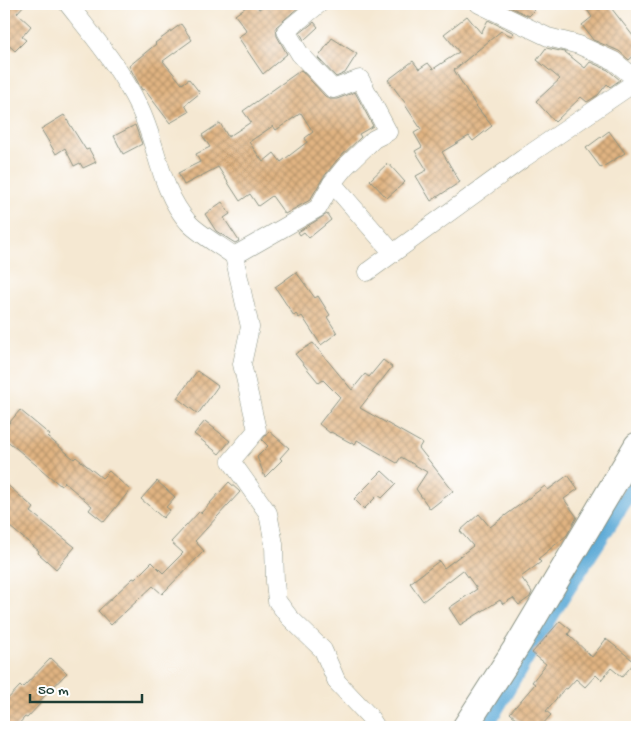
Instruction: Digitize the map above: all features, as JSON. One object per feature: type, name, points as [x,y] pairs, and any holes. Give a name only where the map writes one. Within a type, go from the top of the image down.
[{"type":"street","points":[[68,4],[121,72],[129,86],[140,110],[169,194],[188,223],[234,256],[250,327],[242,364],[257,430],[232,460],[268,513],[274,544],[275,582],[278,601],[295,624],[323,650],[337,682],[369,716],[376,727]]},
{"type":"street","points":[[234,256],[318,208],[332,183],[344,167],[374,138],[388,132],[360,79],[333,89],[300,54],[286,31],[319,4]]},
{"type":"street","points":[[366,272],[524,158],[637,81],[614,61],[579,44],[548,37],[479,4]]},
{"type":"street","points":[[332,183],[393,253]]},
{"type":"street","points":[[465,727],[519,644],[637,445]]},
{"type":"building","points":[[4,4],[25,4],[17,13],[31,26],[22,37],[26,40],[15,51],[4,41]]},
{"type":"building","points":[[250,4],[255,4],[259,9],[266,4],[298,4],[300,6],[276,27],[277,36],[287,54],[263,74],[238,37],[247,31],[235,15]]},
{"type":"building","points":[[503,4],[528,4],[535,10],[529,16]]},
{"type":"building","points":[[583,4],[608,4],[637,41],[637,53],[629,60],[619,51],[593,40],[582,25],[592,17]]},
{"type":"building","points":[[467,16],[481,33],[488,20],[514,33],[511,36],[501,31],[454,70],[476,106],[492,126],[473,141],[469,136],[442,152],[460,182],[431,201],[416,176],[427,170],[415,151],[422,147],[414,133],[421,129],[406,104],[388,80],[413,61],[419,69],[428,63],[433,69],[459,52],[444,34]]},
{"type":"building","points":[[314,22],[318,27],[304,40],[300,33]]},
{"type":"building","points":[[181,24],[192,40],[163,61],[182,84],[189,79],[200,93],[185,105],[189,112],[170,123],[144,89],[142,90],[129,66],[155,43]]},
{"type":"building","points":[[332,38],[357,54],[345,73],[336,77],[318,58]]},
{"type":"building","points":[[546,48],[565,52],[585,68],[590,62],[608,70],[620,80],[610,87],[607,84],[598,95],[587,102],[581,97],[555,122],[536,101],[560,79],[537,60]]},
{"type":"building","points":[[301,70],[330,99],[337,99],[355,92],[373,126],[359,134],[361,137],[337,160],[323,178],[310,200],[285,214],[272,196],[258,206],[250,194],[240,201],[218,167],[184,185],[178,173],[200,162],[196,154],[210,147],[202,135],[220,123],[228,137],[251,122],[243,111]],"holes":[[[301,113],[313,132],[305,138],[307,142],[281,162],[274,153],[263,162],[249,142],[273,126],[276,130]]]},
{"type":"building","points":[[64,115],[86,150],[89,149],[96,162],[83,168],[80,163],[74,166],[65,148],[56,154],[41,129]]},
{"type":"building","points":[[135,125],[142,144],[123,154],[114,136]]},
{"type":"building","points":[[609,131],[625,153],[601,168],[586,148]]},
{"type":"building","points":[[388,163],[405,182],[387,198],[370,180]]},
{"type":"building","points":[[222,202],[230,214],[224,218],[239,241],[235,243],[216,231],[205,214]]},
{"type":"building","points":[[327,214],[331,220],[309,238],[304,232],[300,235],[298,232]]},
{"type":"building","points":[[296,272],[315,298],[318,296],[330,315],[327,317],[337,333],[321,345],[302,316],[299,318],[296,314],[294,316],[275,287]]},
{"type":"building","points":[[313,343],[352,390],[365,374],[369,377],[383,360],[392,367],[360,408],[422,443],[419,448],[453,491],[430,509],[416,489],[427,472],[401,457],[397,463],[357,440],[355,445],[330,433],[319,424],[340,397],[323,380],[319,383],[295,354]]},
{"type":"building","points":[[197,371],[218,386],[198,414],[177,398]]},
{"type":"building","points":[[20,410],[50,435],[48,437],[74,459],[76,457],[102,478],[109,471],[130,490],[104,522],[89,510],[92,506],[64,482],[61,486],[4,438],[4,429]]},
{"type":"building","points":[[205,421],[230,441],[219,454],[194,434]]},
{"type":"building","points":[[269,431],[289,448],[280,458],[282,460],[265,477],[257,457],[268,446],[262,440]]},
{"type":"building","points":[[382,471],[396,484],[382,498],[378,495],[364,509],[354,499]]},
{"type":"building","points":[[568,475],[578,489],[564,499],[577,517],[567,535],[538,559],[541,562],[521,577],[532,592],[530,597],[519,605],[513,598],[503,604],[500,600],[460,625],[449,608],[477,589],[463,570],[423,601],[410,583],[439,561],[444,568],[473,546],[460,531],[479,514],[490,527],[545,486],[548,490]]},
{"type":"building","points":[[157,481],[175,497],[166,507],[170,510],[163,518],[141,499]]},
{"type":"building","points":[[4,482],[34,508],[31,512],[75,547],[56,569],[38,553],[39,551],[4,522]]},
{"type":"building","points":[[229,482],[240,492],[195,541],[204,551],[162,594],[153,586],[111,625],[98,611],[152,562],[163,573],[183,553],[171,542]]},
{"type":"building","points":[[560,621],[571,630],[568,634],[592,657],[606,639],[635,662],[622,677],[611,668],[601,680],[596,675],[585,687],[576,679],[567,689],[565,688],[546,711],[551,715],[541,726],[536,722],[531,727],[526,727],[510,713],[535,684],[532,682],[546,664],[532,653]]},
{"type":"building","points":[[51,658],[67,673],[38,703],[40,704],[27,718],[25,717],[16,727],[4,727],[4,703],[20,686],[22,688]]},
{"type":"waterway","points":[[485,727],[561,599],[637,481]]}]
